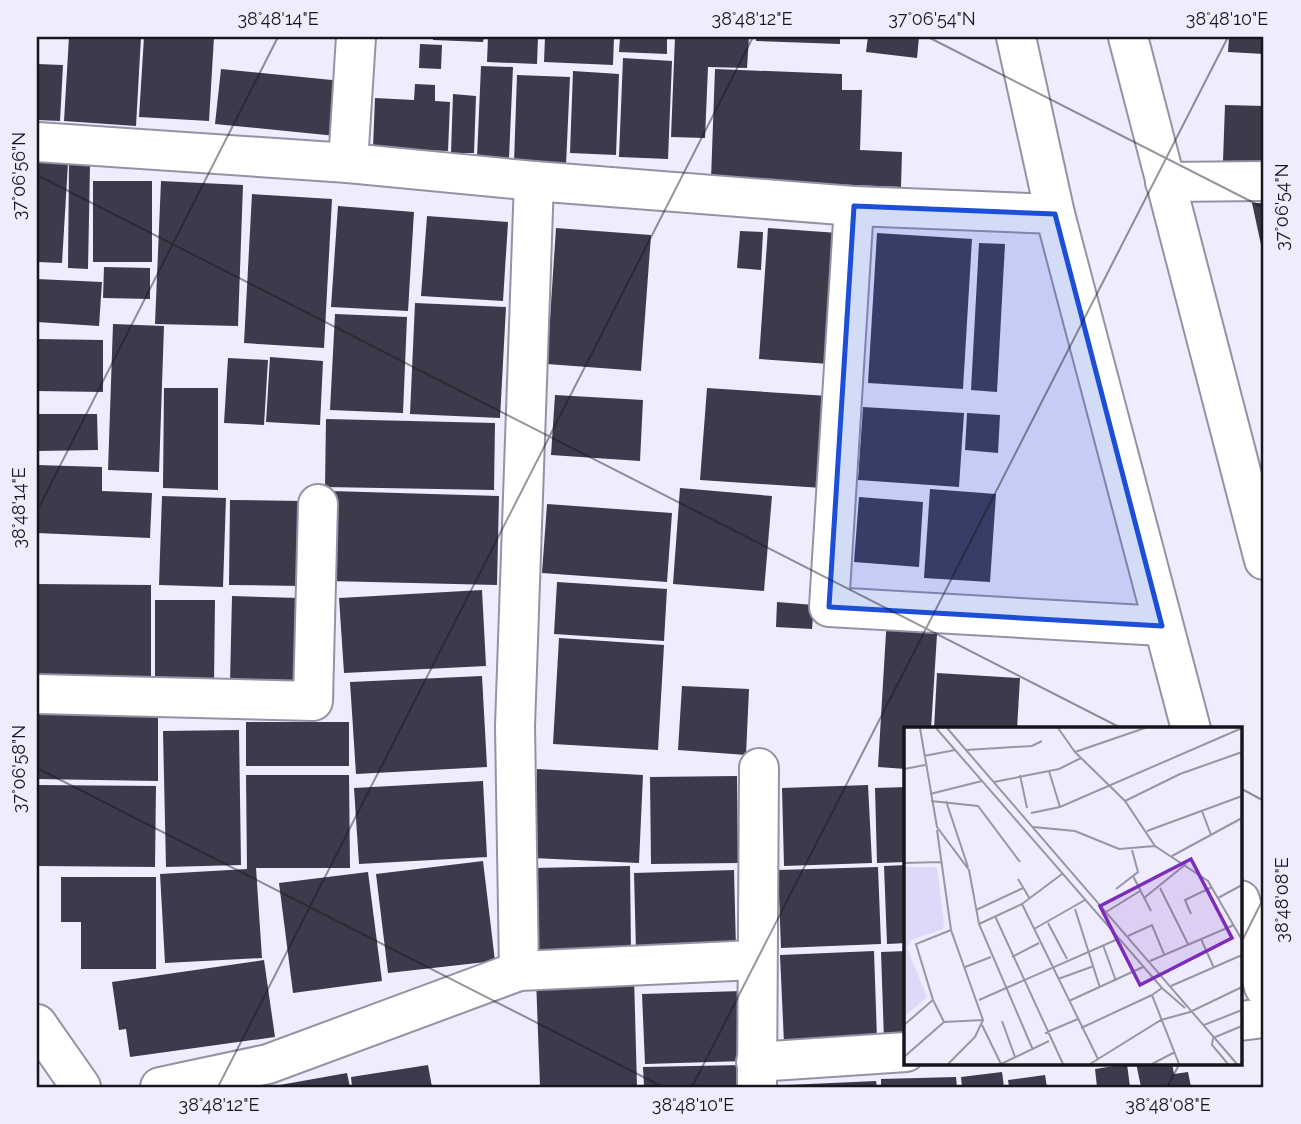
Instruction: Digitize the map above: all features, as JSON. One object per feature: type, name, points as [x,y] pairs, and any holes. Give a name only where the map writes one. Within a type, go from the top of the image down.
[{"type":"street","points":[[348,163],[356,37]]},
{"type":"street","points":[[1016,37],[1055,214],[1190,727]]},
{"type":"street","points":[[1128,37],[1264,560]]},
{"type":"street","points":[[37,142],[348,163],[534,181],[854,206],[1055,214]]},
{"type":"street","points":[[519,971],[515,726],[534,181]]},
{"type":"street","points":[[1166,182],[1264,181]]},
{"type":"street","points":[[854,206],[828,607],[1163,626]]},
{"type":"street","points":[[37,694],[313,701],[318,504]]},
{"type":"street","points":[[759,768],[755,960],[757,1075],[904,1052]]},
{"type":"street","points":[[1242,907],[1264,987]]},
{"type":"street","points":[[160,1087],[268,1064],[519,971],[755,960]]},
{"type":"street","points":[[1242,1021],[1264,1018]]},
{"type":"street","points":[[37,1024],[81,1087]]},
{"type":"highlighted area","points":[[854,206],[1055,214],[1162,626],[829,607]]},
{"type":"building","points":[[69,37],[141,37],[136,126],[64,121]]},
{"type":"building","points":[[144,37],[214,37],[209,121],[139,117]]},
{"type":"building","points":[[433,37],[484,37],[483,42],[433,40]]},
{"type":"building","points":[[488,37],[538,37],[537,64],[487,62]]},
{"type":"building","points":[[545,37],[614,37],[613,65],[544,62]]},
{"type":"building","points":[[620,37],[667,37],[667,54],[619,52]]},
{"type":"building","points":[[675,37],[749,37],[747,68],[708,67],[705,138],[671,137]]},
{"type":"building","points":[[756,37],[840,37],[840,44],[756,41]]},
{"type":"building","points":[[868,37],[919,37],[917,58],[866,52]]},
{"type":"building","points":[[1229,37],[1264,37],[1264,54],[1228,52]]},
{"type":"building","points":[[420,44],[442,45],[441,69],[419,68]]},
{"type":"building","points":[[623,58],[672,61],[668,159],[619,157]]},
{"type":"building","points":[[37,64],[63,65],[60,121],[37,120]]},
{"type":"building","points":[[481,66],[513,67],[509,158],[477,158]]},
{"type":"building","points":[[221,69],[342,81],[336,136],[215,124]]},
{"type":"building","points":[[715,69],[842,74],[842,90],[862,90],[860,150],[902,152],[901,187],[711,179]]},
{"type":"building","points":[[573,71],[619,74],[616,155],[570,153]]},
{"type":"building","points":[[517,75],[570,77],[566,165],[514,163]]},
{"type":"building","points":[[415,84],[435,85],[435,101],[450,102],[448,151],[373,148],[375,98],[414,100]]},
{"type":"building","points":[[453,94],[476,96],[474,153],[451,153]]},
{"type":"building","points":[[1225,105],[1264,106],[1264,162],[1223,161]]},
{"type":"building","points":[[37,161],[68,163],[62,263],[37,262]]},
{"type":"building","points":[[69,164],[90,165],[88,269],[68,268]]},
{"type":"building","points":[[93,181],[152,181],[152,262],[93,262]]},
{"type":"building","points":[[161,181],[243,185],[238,326],[155,324]]},
{"type":"building","points":[[252,194],[332,199],[324,348],[244,343]]},
{"type":"building","points":[[1252,203],[1264,203],[1264,254],[1263,254]]},
{"type":"building","points":[[338,206],[414,212],[408,311],[331,307]]},
{"type":"building","points":[[427,216],[508,222],[503,301],[421,296]]},
{"type":"building","points":[[556,228],[651,235],[641,371],[547,364]]},
{"type":"building","points":[[768,228],[838,233],[829,364],[759,359]]},
{"type":"building","points":[[740,231],[763,232],[761,270],[737,268]]},
{"type":"building","points":[[877,233],[972,239],[963,389],[868,383]]},
{"type":"building","points":[[979,243],[1005,244],[997,392],[971,390]]},
{"type":"building","points":[[104,267],[150,268],[150,299],[103,298]]},
{"type":"building","points":[[37,279],[102,282],[99,326],[37,322]]},
{"type":"building","points":[[415,303],[506,307],[500,418],[410,414]]},
{"type":"building","points":[[335,314],[407,317],[403,413],[330,410]]},
{"type":"building","points":[[113,324],[164,326],[159,472],[108,470]]},
{"type":"building","points":[[37,339],[103,340],[103,392],[37,391]]},
{"type":"building","points":[[270,357],[323,361],[320,425],[266,422]]},
{"type":"building","points":[[228,358],[268,360],[264,425],[224,423]]},
{"type":"building","points":[[164,388],[218,388],[218,490],[163,488]]},
{"type":"building","points":[[707,388],[828,396],[822,488],[700,480]]},
{"type":"building","points":[[555,395],[643,400],[640,461],[551,455]]},
{"type":"building","points":[[863,407],[964,413],[959,487],[858,480]]},
{"type":"building","points":[[967,413],[1000,415],[998,453],[965,450]]},
{"type":"building","points":[[37,414],[97,414],[98,450],[37,451]]},
{"type":"building","points":[[326,419],[495,423],[494,490],[325,487]]},
{"type":"building","points":[[37,465],[102,467],[102,491],[152,493],[150,538],[37,533]]},
{"type":"building","points":[[680,488],[772,496],[764,591],[673,584]]},
{"type":"building","points":[[930,489],[996,494],[990,582],[924,578]]},
{"type":"building","points":[[331,491],[499,496],[497,585],[329,581]]},
{"type":"building","points":[[162,496],[226,498],[223,587],[159,585]]},
{"type":"building","points":[[859,497],[923,502],[919,567],[854,562]]},
{"type":"building","points":[[230,500],[302,501],[302,586],[229,585]]},
{"type":"building","points":[[547,504],[672,513],[667,582],[542,573]]},
{"type":"building","points":[[557,582],[667,589],[664,641],[554,634]]},
{"type":"building","points":[[37,584],[151,585],[151,683],[37,682]]},
{"type":"building","points":[[482,590],[486,666],[344,673],[339,598]]},
{"type":"building","points":[[232,596],[300,598],[298,684],[230,683]]},
{"type":"building","points":[[155,600],[215,600],[214,682],[155,682]]},
{"type":"building","points":[[777,602],[814,605],[812,629],[776,627]]},
{"type":"building","points":[[887,616],[938,619],[931,727],[904,727],[904,769],[878,767]]},
{"type":"building","points":[[559,638],[664,645],[658,750],[553,744]]},
{"type":"building","points":[[937,673],[1020,678],[1017,727],[934,727]]},
{"type":"building","points":[[482,676],[487,767],[356,774],[350,682]]},
{"type":"building","points":[[682,686],[749,689],[746,755],[678,750]]},
{"type":"building","points":[[37,710],[158,711],[158,781],[37,779]]},
{"type":"building","points":[[246,722],[349,722],[349,766],[246,766]]},
{"type":"building","points":[[239,730],[241,865],[166,867],[163,731]]},
{"type":"building","points":[[537,769],[643,775],[639,863],[533,858]]},
{"type":"building","points":[[246,775],[349,775],[350,868],[256,868],[262,958],[165,963],[160,874],[247,869]]},
{"type":"building","points":[[737,776],[738,863],[651,864],[650,777]]},
{"type":"building","points":[[483,781],[487,857],[359,864],[354,788]]},
{"type":"building","points":[[38,785],[156,786],[155,867],[38,866]]},
{"type":"building","points":[[868,785],[872,863],[784,866],[782,788]]},
{"type":"building","points":[[904,787],[904,862],[877,863],[875,788]]},
{"type":"building","points":[[483,861],[495,961],[388,973],[376,874]]},
{"type":"building","points":[[904,865],[904,943],[887,944],[884,866]]},
{"type":"building","points":[[630,866],[631,953],[534,955],[532,868]]},
{"type":"building","points":[[878,867],[881,944],[781,948],[778,870]]},
{"type":"building","points":[[734,870],[736,950],[636,951],[634,873]]},
{"type":"building","points":[[368,872],[382,981],[293,993],[279,883]]},
{"type":"building","points":[[61,877],[156,877],[156,969],[81,969],[81,922],[61,922]]},
{"type":"building","points":[[874,951],[877,1039],[784,1043],[780,955]]},
{"type":"building","points":[[904,951],[904,1039],[884,1040],[881,952]]},
{"type":"building","points":[[264,960],[275,1037],[130,1057],[126,1029],[119,1030],[112,982]]},
{"type":"building","points":[[634,976],[637,1087],[540,1087],[536,978]]},
{"type":"building","points":[[742,991],[744,1061],[645,1064],[642,994]]},
{"type":"building","points":[[1127,1064],[1130,1087],[1097,1087],[1095,1069]]},
{"type":"building","points":[[1136,1064],[1172,1064],[1174,1074],[1188,1072],[1191,1087],[1141,1087]]},
{"type":"building","points":[[428,1065],[432,1087],[352,1087],[351,1077]]},
{"type":"building","points":[[743,1065],[744,1087],[644,1087],[643,1067]]},
{"type":"building","points":[[1002,1072],[1004,1087],[962,1087],[961,1077]]},
{"type":"building","points":[[347,1073],[350,1087],[274,1087],[274,1086]]},
{"type":"building","points":[[1045,1075],[1047,1087],[1009,1087],[1008,1080]]},
{"type":"building","points":[[956,1077],[957,1087],[881,1087],[881,1079]]},
{"type":"building","points":[[876,1081],[877,1087],[787,1087],[787,1085]]}]
